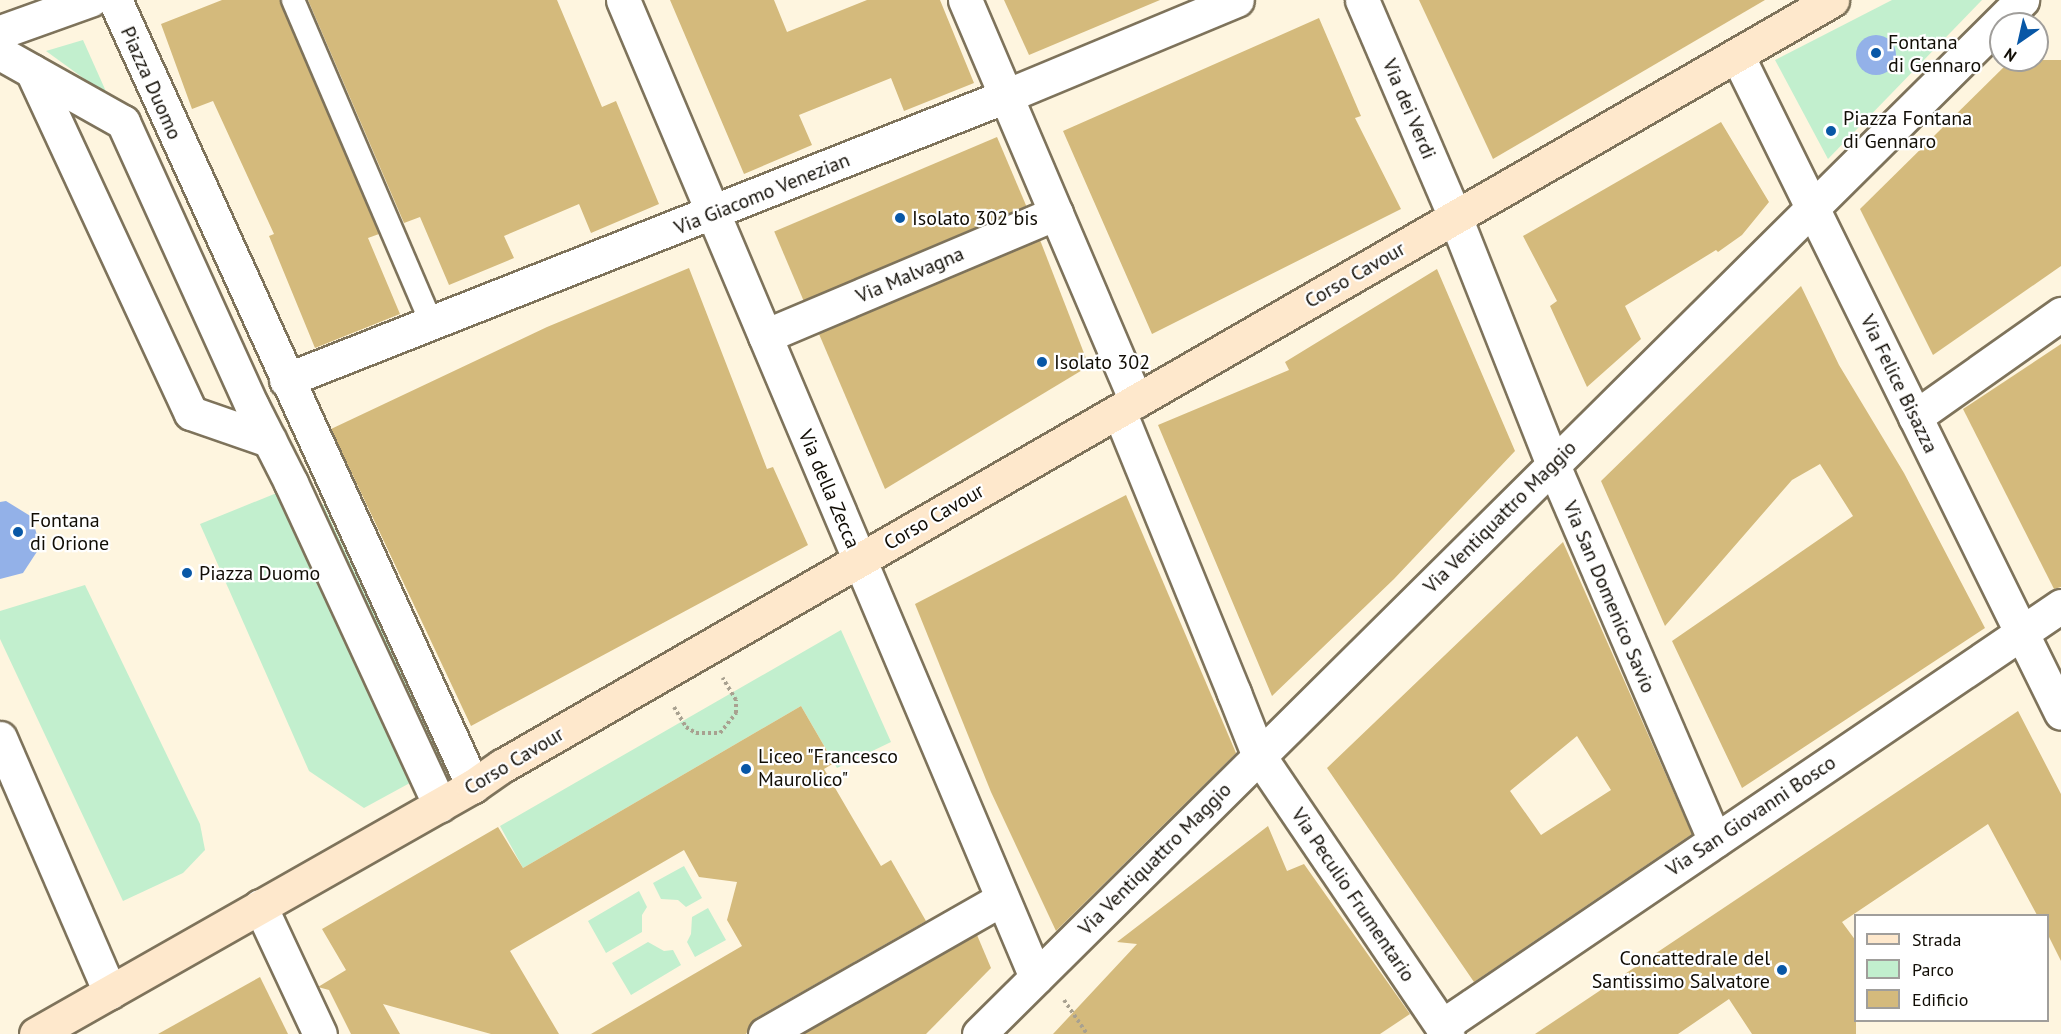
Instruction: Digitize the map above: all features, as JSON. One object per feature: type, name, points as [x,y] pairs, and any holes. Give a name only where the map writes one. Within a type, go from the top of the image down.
[{"type":"main road","name":"Corso Cavour","points":[[36,1034],[440,805],[705,649],[1832,0]]},
{"type":"street","points":[[0,32],[90,0]]},
{"type":"street","name":"Piazza Duomo","points":[[115,0],[286,380],[473,786]]},
{"type":"street","name":"Via della Zecca","points":[[623,0],[1036,977]]},
{"type":"street","name":"Via Peculio Frumentario","points":[[965,0],[1056,213],[1259,756],[1445,1030]]},
{"type":"street","name":"Via Giacomo Venezian","points":[[286,380],[1006,96],[1237,0]]},
{"type":"street","name":"Via dei Verdi","points":[[1362,0],[1455,218]]},
{"type":"street","name":"Via Ventiquattro Maggio","points":[[979,1034],[2022,0]]},
{"type":"street","points":[[0,53],[123,122],[440,805]]},
{"type":"street","name":"Via Felice Bisazza","points":[[1737,55],[2061,712]]},
{"type":"street","points":[[32,71],[190,413],[269,440]]},
{"type":"street","name":"Via Malvagna","points":[[765,336],[1056,213]]},
{"type":"street","name":"Via San Domenico Savio","points":[[1455,218],[1553,465],[1714,841]]},
{"type":"street","points":[[1915,417],[2061,314]]},
{"type":"street","name":"Via San Giovanni Bosco","points":[[1445,1030],[1714,841],[2061,606]]},
{"type":"street","points":[[0,738],[110,992]]},
{"type":"street","points":[[765,1034],[1002,898]]},
{"type":"street","points":[[260,906],[320,1034]]},
{"type":"lane","points":[[293,0],[432,324]]},
{"type":"path","points":[[656,678],[686,727],[696,734],[720,733],[736,713],[736,700],[705,649]]},
{"type":"green space","points":[[1892,0],[1982,0],[1828,159],[1775,60]]},
{"type":"green space","points":[[83,40],[108,96],[46,51]]},
{"type":"green space","points":[[284,490],[419,778],[364,808],[309,771],[200,524]]},
{"type":"green space","points":[[323,504],[443,762],[433,767],[313,509]]},
{"type":"green space","points":[[85,585],[200,824],[205,850],[183,873],[123,901],[0,639],[0,611]]},
{"type":"green space","points":[[841,630],[891,742],[837,768],[801,706],[523,868],[500,826]]},
{"type":"green space","points":[[684,866],[702,898],[686,907],[678,900],[661,899],[653,883]]},
{"type":"green space","points":[[639,891],[647,907],[642,915],[642,932],[606,953],[588,921]]},
{"type":"green space","points":[[708,908],[726,940],[695,957],[687,942],[691,934],[692,917]]},
{"type":"green space","points":[[648,942],[664,951],[673,950],[681,965],[631,995],[612,963]]},
{"type":"water","name":"Fontana di Gennaro","points":[[1876,35],[1884,36],[1890,41],[1895,47],[1895,63],[1890,69],[1884,74],[1876,75],[1868,74],[1862,69],[1857,63],[1856,55],[1857,47],[1862,41],[1868,36]]},
{"type":"water","name":"Fontana di Orione","points":[[6,501],[32,517],[40,547],[23,573],[0,579],[0,502]]},
{"type":"building","points":[[222,0],[280,0],[379,234],[368,238],[400,314],[315,348],[269,236],[274,234],[213,101],[192,109],[161,24]]},
{"type":"building","points":[[308,0],[557,0],[602,107],[616,101],[659,204],[591,233],[579,204],[504,236],[514,258],[449,285],[420,217],[404,223]]},
{"type":"building","points":[[670,0],[774,0],[787,32],[867,0],[940,0],[974,83],[904,111],[891,78],[799,115],[812,145],[744,174]]},
{"type":"building","points":[[1004,0],[1160,0],[1029,55]]},
{"type":"building","points":[[1419,0],[1765,0],[1493,159]]},
{"type":"building","points":[[1319,18],[1361,116],[1355,118],[1401,209],[1152,334],[1063,131]]},
{"type":"building","points":[[2049,60],[2061,60],[2061,266],[1933,355],[1860,209],[1999,72],[2049,72]]},
{"type":"building","points":[[1721,122],[1769,202],[1742,235],[1718,252],[1716,250],[1625,306],[1641,339],[1587,387],[1550,306],[1557,301],[1523,236]]},
{"type":"building","name":"Isolato 302 bis","points":[[997,137],[1026,206],[804,301],[774,232]]},
{"type":"building","name":"Isolato 302","points":[[1040,240],[1089,366],[885,489],[819,334]]},
{"type":"building","points":[[689,268],[767,469],[773,467],[808,545],[471,726],[331,429],[547,327]]},
{"type":"building","points":[[1437,269],[1515,451],[1394,579],[1272,696],[1158,425],[1289,370],[1285,362]]},
{"type":"building","points":[[1801,286],[1839,365],[1904,473],[1985,628],[1742,788],[1672,641],[1853,516],[1820,464],[1792,480],[1665,626],[1601,481]]},
{"type":"building","points":[[2061,344],[2061,587],[2054,589],[1963,409]]},
{"type":"building","points":[[1126,495],[1236,753],[1056,931],[991,792],[915,604]]},
{"type":"building","points":[[1563,542],[1692,834],[1474,982],[1327,768]],"holes":[[[1577,736],[1611,790],[1541,835],[1510,791]]]},
{"type":"building","points":[[801,706],[834,763],[824,769],[881,866],[891,860],[926,921],[756,1018],[746,1034],[591,1034],[742,946],[727,920],[737,882],[699,877],[684,850],[510,951],[559,1034],[491,1034],[383,1004],[400,1034],[351,1034],[329,990],[318,987],[346,970],[322,929],[498,827],[523,868]]},
{"type":"building","points":[[2018,711],[2061,794],[2061,961],[2049,937],[2049,914],[2036,914],[1988,824],[1842,922],[1854,938],[1856,1034],[1752,1034],[1729,999],[1678,1034],[1535,1034]]},
{"type":"building","points":[[1268,826],[1287,871],[1304,864],[1410,1014],[1380,1034],[1053,1034],[1137,944],[1117,942]]},
{"type":"building","points":[[977,935],[991,968],[926,1034],[803,1034]]},
{"type":"building","points":[[260,977],[288,1034],[158,1034]]},
{"type":"place","name":"Fontana di Gennaro","points":[[1876,53]]},
{"type":"place","name":"Piazza Fontana di Gennaro","points":[[1831,131]]},
{"type":"place","name":"Isolato 302 bis","points":[[900,218]]},
{"type":"place","name":"Isolato 302","points":[[1042,362]]},
{"type":"place","name":"Fontana di Orione","points":[[18,532]]},
{"type":"place","name":"Piazza Duomo","points":[[187,573]]},
{"type":"place","name":"Liceo \"Francesco Maurolico\"","points":[[746,769]]},
{"type":"place","name":"Concattedrale del Santissimo Salvatore","points":[[1782,970]]}]
